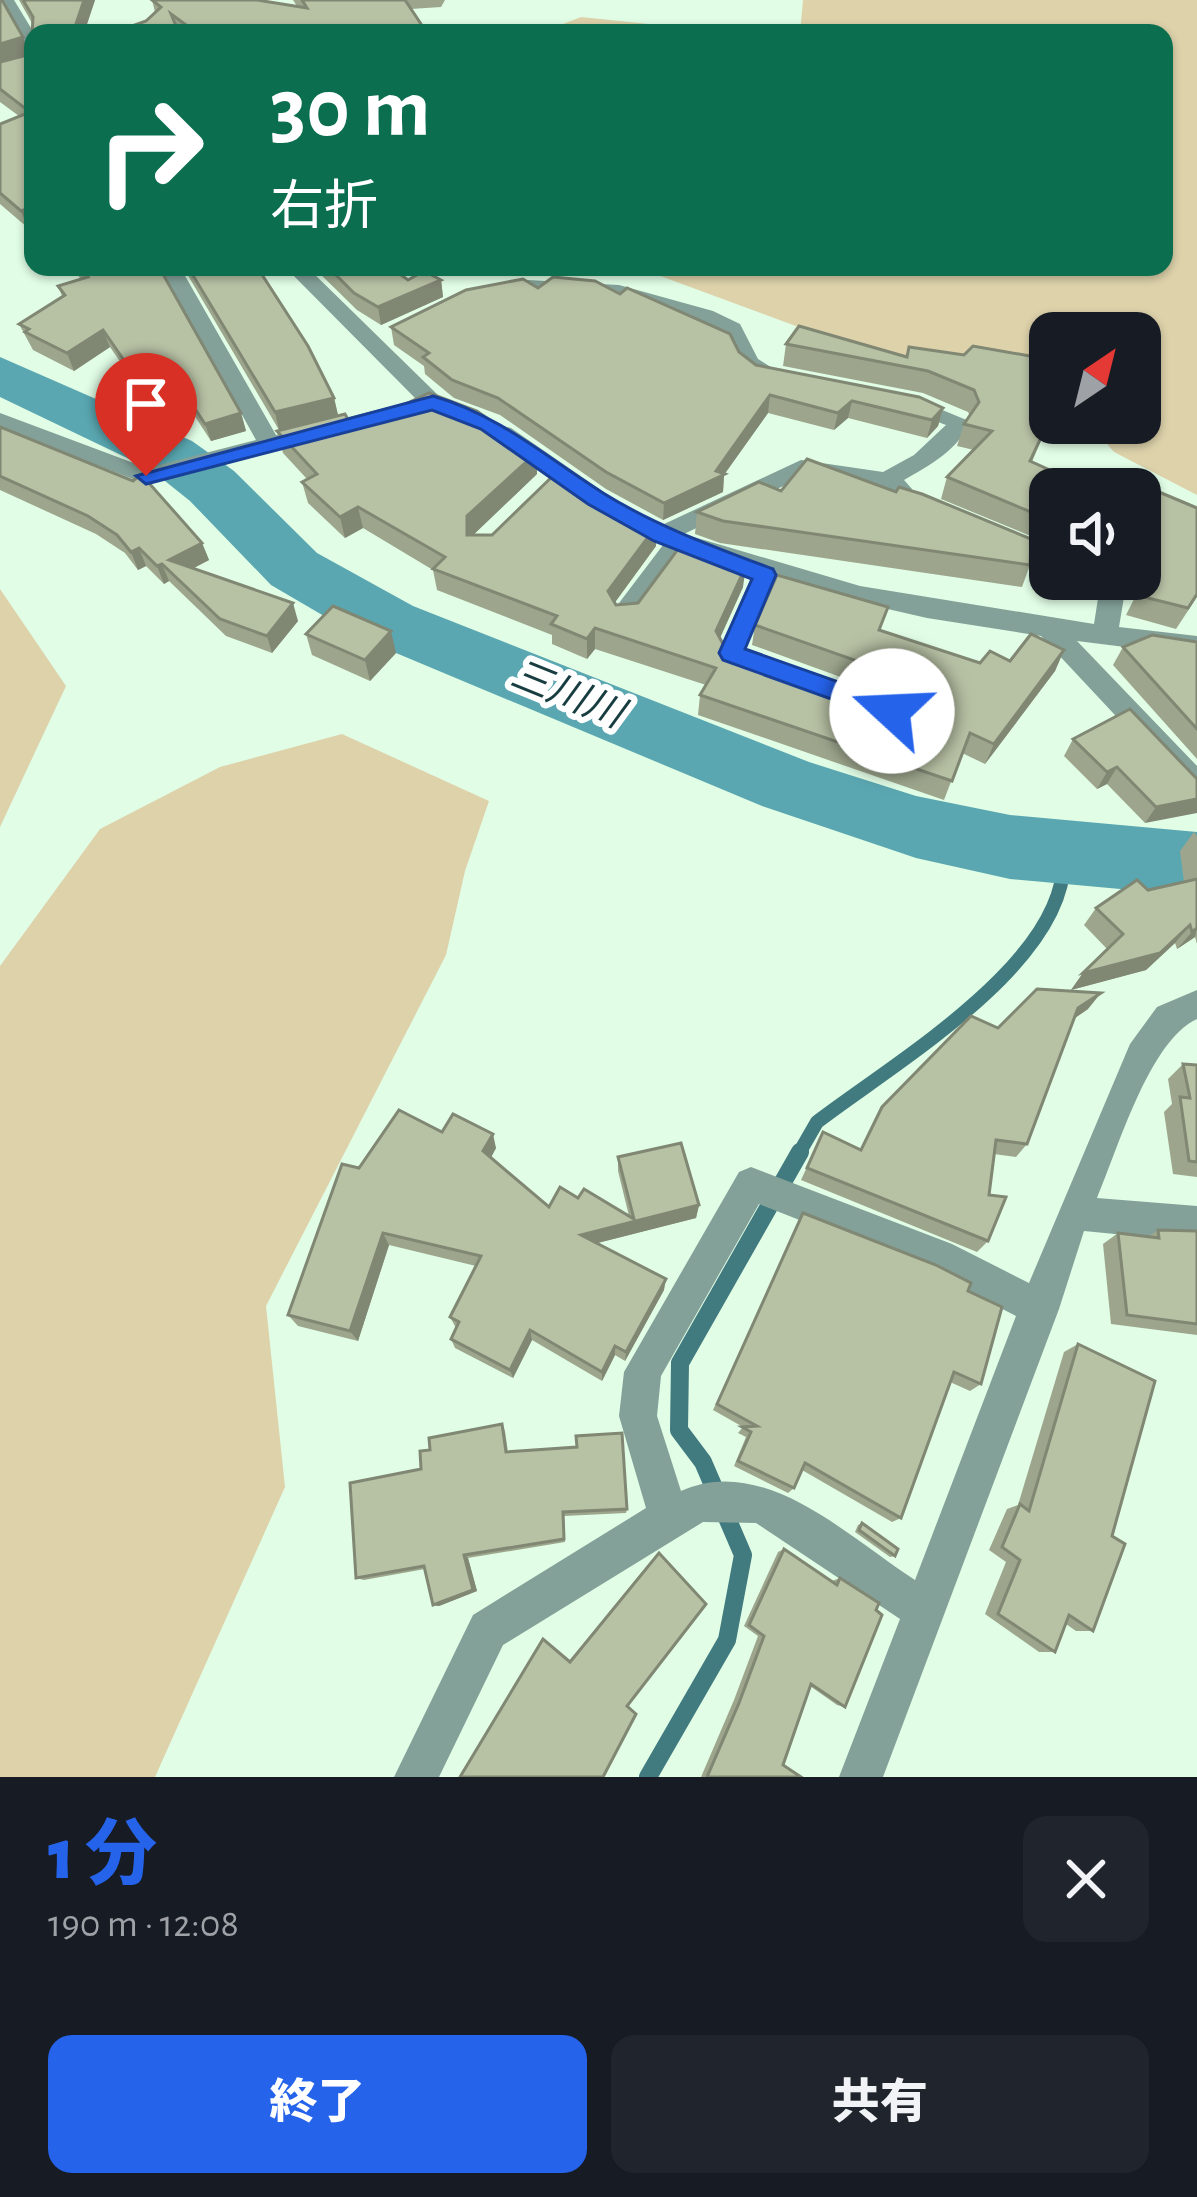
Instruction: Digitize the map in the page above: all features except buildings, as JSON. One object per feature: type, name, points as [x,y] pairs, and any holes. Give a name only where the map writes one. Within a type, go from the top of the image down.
[{"type":"street","points":[[7,0],[24,30]]},
{"type":"street","points":[[175,276],[270,444]]},
{"type":"street","points":[[306,276],[380,339],[433,403],[489,424],[553,480],[670,539],[765,575],[1048,627],[1197,646]]},
{"type":"street","points":[[466,296],[518,286],[556,286],[665,298],[733,328],[749,363],[763,373],[798,382]]},
{"type":"street","points":[[881,397],[922,404],[958,421],[953,433],[922,460],[886,480]]},
{"type":"street","points":[[0,421],[146,476],[433,403]]},
{"type":"street","points":[[626,614],[670,539],[801,467],[886,480],[923,504]]},
{"type":"street","points":[[970,530],[1029,551]]},
{"type":"street","points":[[765,575],[731,653],[792,675]]},
{"type":"street","points":[[1105,635],[1111,600]]},
{"type":"street","points":[[1048,627],[1197,784]]},
{"type":"street","points":[[861,1777],[1041,1309],[1073,1213],[1142,1055],[1168,1017],[1197,1004]]},
{"type":"street","points":[[685,1509],[638,1415],[644,1372],[752,1184],[939,1257],[1041,1309]]},
{"type":"street","points":[[1073,1213],[1197,1224]]},
{"type":"street","points":[[416,1777],[488,1630],[685,1509],[761,1503],[922,1609]]},
{"type":"shaded area","points":[[803,0],[1197,0],[1197,495],[1161,476],[1161,468],[1145,468],[1107,444],[1161,444],[1161,312],[1029,312],[1029,378],[893,362],[660,276],[1173,276],[1173,24],[801,24]]},
{"type":"shaded area","points":[[581,17],[649,24],[563,24]]},
{"type":"shaded area","points":[[0,589],[66,686],[0,827]]},
{"type":"shaded area","points":[[342,734],[489,801],[465,871],[446,955],[266,1306],[285,1487],[155,1777],[0,1777],[0,966],[100,829],[220,767]]},
{"type":"waterway","name":"三川川","points":[[0,375],[171,455],[212,486],[294,569],[389,623],[788,785],[916,827],[1010,847],[1197,864]]},
{"type":"waterway","points":[[798,1155],[817,1122],[933,1038],[1012,967],[1041,929],[1060,889],[1063,849]]},
{"type":"waterway","points":[[648,1777],[727,1640],[743,1555],[703,1462],[679,1430],[680,1363],[800,1152]]},
{"type":"route","points":[[146,476],[433,403],[489,424],[596,499],[662,536],[765,575],[731,653],[892,711]]}]
